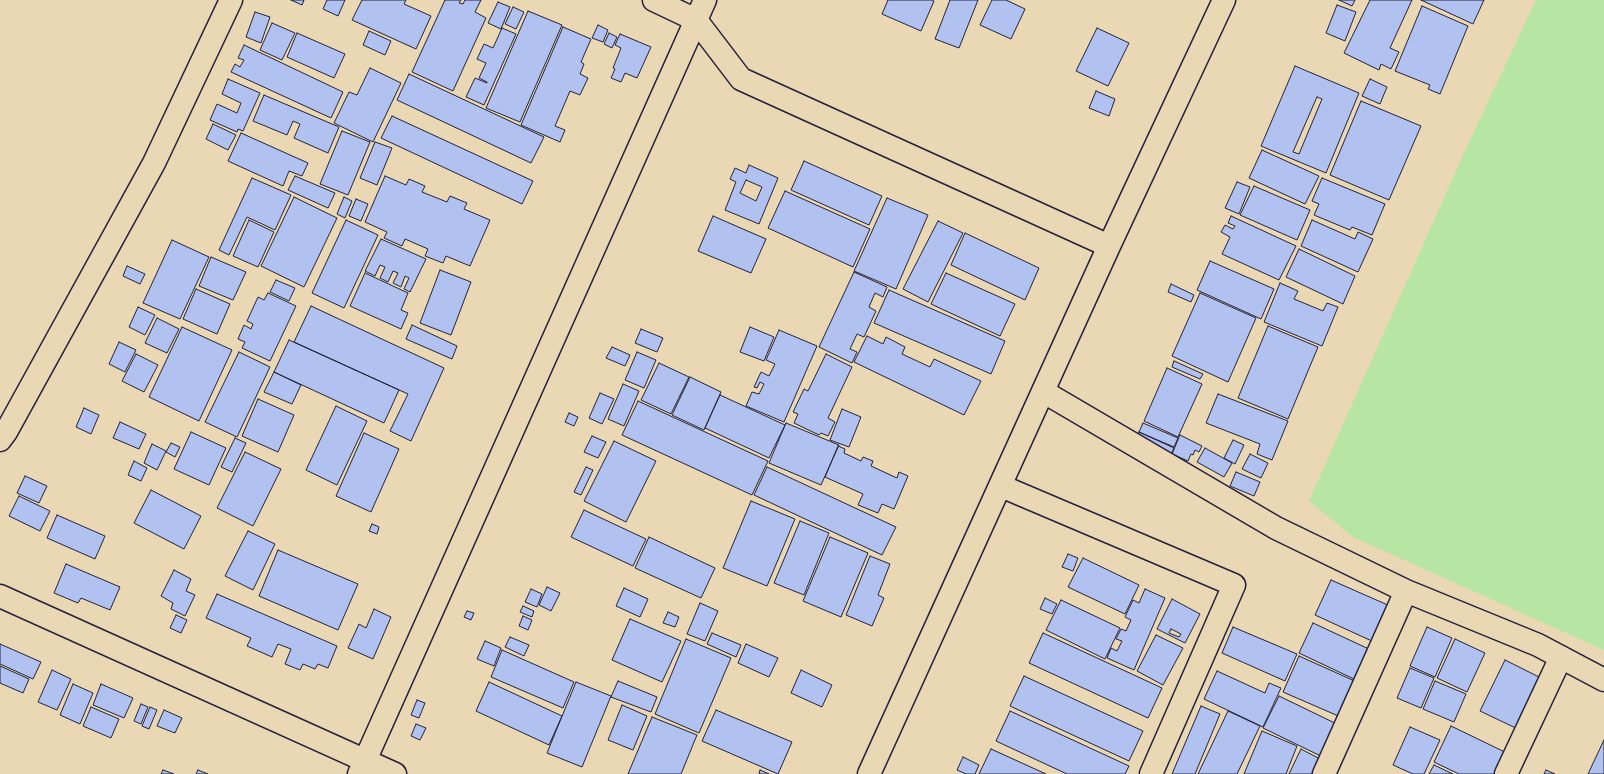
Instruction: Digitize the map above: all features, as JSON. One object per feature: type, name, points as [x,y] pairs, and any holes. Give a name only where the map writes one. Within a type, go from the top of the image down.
[{"type":"street","points":[[0,440],[6,432],[154,163],[231,0]]},
{"type":"street","points":[[654,0],[696,20],[741,78],[1109,246]]},
{"type":"street","points":[[361,767],[705,0]]},
{"type":"street","points":[[869,774],[1044,392],[1109,246],[1224,0]]},
{"type":"street","points":[[1044,392],[1276,528],[1406,591],[1538,645],[1604,680]]},
{"type":"street","points":[[1001,486],[1234,585],[1151,774]]},
{"type":"street","points":[[1324,774],[1406,591]]},
{"type":"street","points":[[0,596],[361,767],[395,774]]},
{"type":"street","points":[[1506,774],[1561,657]]},
{"type":"green space","points":[[1536,0],[1604,0],[1604,650],[1353,537],[1309,501],[1464,153]]},
{"type":"building","points":[[291,0],[304,0],[302,5]]},
{"type":"building","points":[[327,0],[345,0],[338,16],[323,9]]},
{"type":"building","points":[[362,0],[406,0],[404,4],[431,16],[416,49],[352,20]]},
{"type":"building","points":[[445,0],[461,0],[459,3],[463,4],[465,0],[481,0],[475,12],[486,18],[453,91],[412,72]]},
{"type":"building","points":[[888,0],[934,1],[921,31],[882,14]]},
{"type":"building","points":[[950,0],[978,0],[959,48],[935,39]]},
{"type":"building","points":[[992,0],[1006,0],[1025,9],[1011,39],[980,25]]},
{"type":"building","points":[[1339,0],[1355,0],[1352,6]]},
{"type":"building","points":[[1370,0],[1412,0],[1390,48],[1399,52],[1391,69],[1381,64],[1379,70],[1344,53]]},
{"type":"building","points":[[1421,0],[1484,0],[1473,24]]},
{"type":"building","points":[[498,2],[510,7],[501,29],[488,23]]},
{"type":"building","points":[[1337,5],[1356,12],[1345,41],[1326,33]]},
{"type":"building","points":[[1422,6],[1468,26],[1440,94],[1428,89],[1430,85],[1395,71]]},
{"type":"building","points":[[513,7],[524,12],[516,29],[505,24]]},
{"type":"building","points":[[528,11],[562,25],[520,122],[486,108]]},
{"type":"building","points":[[255,12],[270,17],[261,43],[246,37]]},
{"type":"building","points":[[272,23],[295,33],[282,60],[260,50]]},
{"type":"building","points":[[598,25],[608,30],[603,42],[592,38]]},
{"type":"building","points":[[563,27],[591,39],[581,62],[584,64],[580,74],[588,78],[580,95],[570,91],[555,126],[565,130],[560,142],[521,125]]},
{"type":"building","points":[[502,28],[516,34],[484,105],[466,97],[475,78],[487,83],[479,78],[486,63],[477,59],[484,44],[493,48]]},
{"type":"building","points":[[1097,28],[1129,43],[1108,86],[1076,71]]},
{"type":"building","points":[[369,31],[391,41],[385,55],[363,45]]},
{"type":"building","points":[[297,33],[345,54],[334,78],[287,57]]},
{"type":"building","points":[[609,33],[617,37],[612,48],[604,44]]},
{"type":"building","points":[[620,34],[651,47],[637,78],[625,73],[621,82],[611,78],[615,69],[613,68],[621,48],[615,45]]},
{"type":"building","points":[[244,45],[343,92],[331,118],[231,72],[235,64],[240,67],[244,60],[238,58]]},
{"type":"building","points":[[1295,66],[1359,93],[1326,173],[1261,146]],"holes":[[[1317,97],[1322,99],[1299,154],[1293,152]]]},
{"type":"building","points":[[370,68],[401,83],[373,142],[334,123],[349,92],[357,95]]},
{"type":"building","points":[[409,74],[544,137],[531,163],[397,100]]},
{"type":"building","points":[[228,79],[260,93],[243,131],[238,129],[237,132],[210,120],[217,104],[237,113],[241,103],[222,94]]},
{"type":"building","points":[[1370,79],[1387,87],[1380,104],[1362,96]]},
{"type":"building","points":[[1096,91],[1115,99],[1109,116],[1089,108]]},
{"type":"building","points":[[264,95],[339,127],[328,153],[294,138],[300,124],[293,121],[287,135],[253,121]]},
{"type":"building","points":[[1361,101],[1421,126],[1389,200],[1330,175]]},
{"type":"building","points":[[392,116],[533,181],[522,204],[381,138]]},
{"type":"building","points":[[213,124],[236,135],[228,150],[206,139]]},
{"type":"building","points":[[342,131],[370,142],[348,195],[320,184]]},
{"type":"building","points":[[241,133],[308,163],[302,176],[289,171],[283,186],[228,161]]},
{"type":"building","points":[[375,142],[392,148],[377,185],[360,178]]},
{"type":"building","points":[[1262,150],[1319,176],[1305,204],[1249,178]]},
{"type":"building","points":[[804,161],[882,196],[869,225],[791,190]]},
{"type":"building","points":[[749,165],[778,178],[759,224],[725,210],[736,182],[730,179],[735,168],[746,173]],"holes":[[[746,180],[762,187],[756,201],[740,193]]]},
{"type":"building","points":[[295,176],[335,193],[328,208],[288,190]]},
{"type":"building","points":[[385,176],[406,185],[409,179],[425,186],[422,192],[447,202],[450,196],[467,203],[464,209],[490,220],[470,266],[446,256],[443,263],[425,256],[428,249],[405,239],[402,246],[384,238],[387,232],[365,222]]},
{"type":"building","points":[[252,178],[291,195],[275,230],[247,217],[229,255],[219,250]]},
{"type":"building","points":[[1322,178],[1385,204],[1372,235],[1352,227],[1350,230],[1314,215],[1319,204],[1312,201]]},
{"type":"building","points":[[1237,182],[1250,187],[1239,214],[1225,208]]},
{"type":"building","points":[[1254,186],[1310,210],[1297,240],[1240,215]]},
{"type":"building","points":[[785,191],[870,229],[853,267],[768,228]]},
{"type":"building","points":[[294,197],[337,218],[304,287],[261,266]]},
{"type":"building","points":[[344,197],[352,201],[345,218],[337,214]]},
{"type":"building","points":[[887,198],[928,215],[896,289],[854,271]]},
{"type":"building","points":[[356,199],[368,204],[361,221],[349,216]]},
{"type":"building","points":[[713,216],[766,239],[751,273],[698,251]]},
{"type":"building","points":[[1231,216],[1296,246],[1279,280],[1222,254],[1230,237],[1221,232],[1225,225],[1233,229],[1235,226],[1228,223]]},
{"type":"building","points":[[249,220],[274,232],[258,267],[233,256]]},
{"type":"building","points":[[346,220],[378,235],[344,308],[312,293]]},
{"type":"building","points":[[1312,220],[1355,239],[1358,232],[1373,239],[1358,272],[1301,246]]},
{"type":"building","points":[[938,221],[963,233],[928,302],[903,289]]},
{"type":"building","points":[[965,233],[1039,268],[1025,300],[951,265]]},
{"type":"building","points":[[381,239],[426,259],[410,292],[404,289],[409,278],[405,276],[401,287],[393,283],[398,273],[393,271],[388,282],[380,278],[385,267],[380,265],[375,276],[365,271]]},
{"type":"building","points":[[172,240],[209,257],[180,319],[143,303]]},
{"type":"building","points":[[1299,249],[1355,276],[1343,304],[1286,277]]},
{"type":"building","points":[[211,257],[246,272],[233,300],[199,286]]},
{"type":"building","points":[[1210,261],[1274,289],[1261,319],[1197,290]]},
{"type":"building","points":[[127,266],[145,274],[140,284],[123,276]]},
{"type":"building","points":[[440,270],[471,282],[451,335],[420,323]]},
{"type":"building","points":[[854,272],[887,287],[883,297],[875,293],[869,307],[876,311],[864,337],[857,334],[850,349],[857,352],[852,363],[819,347]]},
{"type":"building","points":[[365,273],[408,293],[401,310],[408,313],[401,329],[350,306]]},
{"type":"building","points":[[946,273],[1015,304],[1000,336],[931,304]]},
{"type":"building","points":[[276,280],[295,288],[289,301],[270,292]]},
{"type":"building","points":[[1280,283],[1298,291],[1294,299],[1323,311],[1327,303],[1338,307],[1322,346],[1264,322]]},
{"type":"building","points":[[1171,284],[1194,295],[1191,302],[1168,292]]},
{"type":"building","points":[[196,289],[230,304],[217,334],[183,319]]},
{"type":"building","points":[[889,290],[1005,341],[991,374],[874,323]]},
{"type":"building","points":[[268,293],[296,306],[270,361],[242,348],[245,342],[238,339],[244,325],[251,329],[253,324],[247,321],[258,297],[264,300]]},
{"type":"building","points":[[1200,293],[1256,318],[1228,382],[1172,356]]},
{"type":"building","points":[[311,306],[444,368],[411,441],[390,431],[408,394],[294,342]]},
{"type":"building","points":[[138,307],[155,315],[145,335],[129,327]]},
{"type":"building","points":[[157,318],[179,329],[167,353],[145,343]]},
{"type":"building","points":[[412,325],[457,346],[452,359],[406,339]]},
{"type":"building","points":[[1268,326],[1318,347],[1288,419],[1238,398]]},
{"type":"building","points":[[182,327],[232,350],[199,421],[149,397]]},
{"type":"building","points":[[750,327],[774,337],[764,361],[740,352]]},
{"type":"building","points":[[641,329],[663,338],[657,352],[635,343]]},
{"type":"building","points":[[779,330],[817,346],[784,422],[746,406],[752,392],[759,394],[764,384],[760,382],[757,388],[754,387],[761,372],[769,376],[775,364],[766,360]]},
{"type":"building","points":[[867,336],[883,344],[886,337],[905,347],[902,354],[930,367],[934,359],[981,381],[964,415],[854,362]]},
{"type":"building","points":[[289,340],[399,390],[384,423],[274,372]]},
{"type":"building","points":[[119,342],[136,350],[125,372],[109,364]]},
{"type":"building","points":[[612,347],[630,355],[625,366],[606,358]]},
{"type":"building","points":[[239,352],[270,367],[237,437],[205,422]]},
{"type":"building","points":[[637,352],[656,360],[644,388],[625,380]]},
{"type":"building","points":[[136,354],[158,365],[144,392],[122,381]]},
{"type":"building","points":[[826,354],[852,367],[828,418],[835,422],[828,436],[821,433],[819,435],[794,423],[798,414],[793,412],[804,389],[808,391]]},
{"type":"building","points":[[1174,361],[1203,374],[1200,379],[1172,367]]},
{"type":"building","points":[[659,363],[689,377],[671,414],[641,400]]},
{"type":"building","points":[[1167,368],[1202,384],[1178,437],[1144,421]]},
{"type":"building","points":[[274,372],[301,385],[292,404],[264,392]]},
{"type":"building","points":[[690,377],[721,392],[704,430],[672,415]]},
{"type":"building","points":[[623,384],[639,391],[624,426],[608,419]]},
{"type":"building","points":[[600,393],[614,399],[602,424],[589,418]]},
{"type":"building","points":[[1218,394],[1288,421],[1272,460],[1257,454],[1260,444],[1206,423]]},
{"type":"building","points":[[720,395],[785,425],[769,458],[705,428]]},
{"type":"building","points":[[258,399],[294,415],[278,452],[242,436]]},
{"type":"building","points":[[638,401],[768,461],[752,495],[622,435]]},
{"type":"building","points":[[336,406],[367,421],[337,485],[306,470]]},
{"type":"building","points":[[84,408],[99,415],[91,434],[76,427]]},
{"type":"building","points":[[842,409],[861,417],[849,447],[830,440]]},
{"type":"building","points":[[569,413],[578,417],[574,426],[565,422]]},
{"type":"building","points":[[120,422],[146,434],[139,449],[113,438]]},
{"type":"building","points":[[786,423],[839,445],[821,485],[769,463]]},
{"type":"building","points":[[1143,423],[1178,438],[1174,447],[1139,432]]},
{"type":"building","points":[[191,432],[226,448],[209,485],[174,469]]},
{"type":"building","points":[[1139,432],[1174,448],[1171,454],[1168,452],[1164,459],[1133,444]]},
{"type":"building","points":[[364,433],[399,449],[371,512],[336,496]]},
{"type":"building","points":[[1180,435],[1202,446],[1199,452],[1195,450],[1193,455],[1191,454],[1188,461],[1172,454]]},
{"type":"building","points":[[592,436],[606,442],[598,458],[584,452]]},
{"type":"building","points":[[235,438],[246,443],[232,472],[221,467]]},
{"type":"building","points":[[1233,440],[1244,445],[1235,464],[1224,458]]},
{"type":"building","points":[[614,441],[656,461],[626,522],[584,501]]},
{"type":"building","points":[[171,443],[180,447],[175,457],[166,452]]},
{"type":"building","points":[[152,444],[166,451],[157,470],[144,463]]},
{"type":"building","points":[[838,446],[845,449],[844,453],[861,461],[863,457],[873,461],[871,466],[897,478],[899,472],[908,476],[894,509],[882,504],[878,513],[858,505],[863,494],[825,477]]},
{"type":"building","points":[[1205,448],[1232,463],[1224,477],[1197,462]]},
{"type":"building","points":[[245,452],[281,469],[253,526],[217,508]]},
{"type":"building","points":[[1250,454],[1268,463],[1261,478],[1242,469]]},
{"type":"building","points":[[134,461],[147,468],[141,481],[128,475]]},
{"type":"building","points":[[586,467],[593,470],[581,495],[574,492]]},
{"type":"building","points":[[767,467],[896,527],[882,555],[754,495]]},
{"type":"building","points":[[1236,472],[1260,482],[1254,496],[1230,486]]},
{"type":"building","points":[[25,476],[47,486],[39,503],[17,493]]},
{"type":"building","points":[[151,490],[201,516],[184,549],[134,523]]},
{"type":"building","points":[[19,496],[50,511],[40,531],[9,516]]},
{"type":"building","points":[[751,501],[795,519],[767,586],[723,568]]},
{"type":"building","points":[[584,510],[646,539],[633,566],[571,537]]},
{"type":"building","points":[[57,515],[105,536],[95,559],[47,538]]},
{"type":"building","points":[[800,521],[829,533],[804,595],[774,583]]},
{"type":"building","points":[[372,524],[379,527],[377,534],[369,531]]},
{"type":"building","points":[[248,531],[275,544],[253,590],[225,576]]},
{"type":"building","points":[[649,537],[715,568],[701,598],[635,568]]},
{"type":"building","points":[[830,537],[868,553],[841,617],[803,601]]},
{"type":"building","points":[[278,550],[358,584],[338,630],[259,596]]},
{"type":"building","points":[[1068,554],[1078,558],[1073,571],[1062,567]]},
{"type":"building","points":[[870,556],[890,564],[878,595],[884,598],[872,626],[846,615]]},
{"type":"building","points":[[1083,558],[1139,585],[1125,614],[1068,587]]},
{"type":"building","points":[[66,564],[120,587],[110,610],[81,598],[78,603],[54,593]]},
{"type":"building","points":[[174,570],[191,579],[186,591],[195,595],[185,616],[171,609],[173,603],[161,596]]},
{"type":"building","points":[[1331,580],[1390,606],[1374,642],[1315,615]]},
{"type":"building","points":[[547,587],[560,593],[551,611],[539,605]]},
{"type":"building","points":[[624,588],[648,599],[640,617],[616,606]]},
{"type":"building","points":[[531,589],[542,594],[537,607],[525,602]]},
{"type":"building","points":[[1145,589],[1165,598],[1134,670],[1107,658],[1111,648],[1117,651],[1122,641],[1116,639],[1121,629],[1126,631],[1131,620],[1125,617],[1133,600],[1139,603]]},
{"type":"building","points":[[217,594],[337,646],[328,668],[318,664],[315,669],[303,664],[300,670],[285,664],[291,649],[278,644],[272,657],[247,646],[251,638],[206,618]]},
{"type":"building","points":[[1045,598],[1057,604],[1052,614],[1040,609]]},
{"type":"building","points":[[1172,599],[1200,614],[1185,643],[1157,629]],"holes":[[[1171,629],[1181,634],[1179,637],[1169,633]]]},
{"type":"building","points":[[1061,600],[1120,628],[1105,659],[1046,630]]},
{"type":"building","points":[[700,603],[718,611],[705,641],[687,634]]},
{"type":"building","points":[[523,606],[534,611],[532,617],[520,612]]},
{"type":"building","points":[[374,609],[391,617],[373,659],[348,648],[359,624],[366,628]]},
{"type":"building","points":[[467,611],[474,613],[471,620],[464,617]]},
{"type":"building","points":[[668,612],[679,617],[675,627],[663,623]]},
{"type":"building","points":[[176,615],[187,620],[181,633],[170,628]]},
{"type":"building","points":[[523,616],[532,620],[528,630],[519,626]]},
{"type":"building","points":[[630,619],[681,641],[662,682],[612,660]]},
{"type":"building","points":[[1313,623],[1371,650],[1356,680],[1299,653]]},
{"type":"building","points":[[1233,627],[1297,654],[1285,681],[1222,653]]},
{"type":"building","points":[[1427,627],[1452,638],[1435,677],[1410,666]]},
{"type":"building","points":[[712,633],[741,645],[736,657],[707,644]]},
{"type":"building","points":[[1043,633],[1162,688],[1148,718],[1029,663]]},
{"type":"building","points":[[1156,635],[1183,648],[1163,685],[1137,671]]},
{"type":"building","points":[[510,637],[529,645],[524,656],[505,647]]},
{"type":"building","points":[[686,639],[731,658],[699,733],[655,714]]},
{"type":"building","points":[[1455,639],[1485,653],[1467,692],[1437,678]]},
{"type":"building","points":[[485,641],[501,648],[494,666],[477,659]]},
{"type":"building","points":[[0,644],[41,662],[33,679],[0,664]]},
{"type":"building","points":[[746,644],[778,658],[769,677],[738,663]]},
{"type":"building","points":[[502,650],[574,682],[563,708],[491,677]]},
{"type":"building","points":[[1299,656],[1359,683],[1343,718],[1283,692]]},
{"type":"building","points":[[1505,660],[1547,681],[1522,731],[1480,711]]},
{"type":"building","points":[[0,666],[29,679],[23,693],[0,683]]},
{"type":"building","points":[[1410,668],[1434,678],[1421,708],[1397,698]]},
{"type":"building","points":[[52,670],[71,679],[57,710],[38,702]]},
{"type":"building","points":[[801,670],[832,685],[822,707],[791,693]]},
{"type":"building","points":[[1217,671],[1265,693],[1269,683],[1281,688],[1263,727],[1204,699]]},
{"type":"building","points":[[1024,676],[1143,731],[1129,761],[1010,706]]},
{"type":"building","points":[[618,681],[657,697],[651,712],[611,697]]},
{"type":"building","points":[[1435,681],[1466,694],[1454,722],[1423,709]]},
{"type":"building","points":[[489,682],[562,716],[549,745],[476,711]]},
{"type":"building","points":[[576,682],[611,696],[582,767],[547,753]]},
{"type":"building","points":[[73,684],[93,693],[80,724],[60,715]]},
{"type":"building","points":[[101,684],[133,698],[124,718],[93,705]]},
{"type":"building","points":[[1279,696],[1343,727],[1327,759],[1263,728]]},
{"type":"building","points":[[417,700],[425,703],[419,718],[411,715]]},
{"type":"building","points":[[141,704],[148,707],[141,724],[134,721]]},
{"type":"building","points":[[622,705],[647,716],[633,750],[608,740]]},
{"type":"building","points":[[1201,706],[1220,714],[1195,774],[1172,774]]},
{"type":"building","points":[[91,707],[119,719],[111,738],[83,726]]},
{"type":"building","points":[[150,707],[157,710],[149,729],[142,726]]},
{"type":"building","points":[[164,710],[182,718],[175,733],[157,726]]},
{"type":"building","points":[[716,710],[792,742],[778,774],[702,741]]},
{"type":"building","points":[[1010,711],[1129,766],[1125,774],[1067,774],[996,741]]},
{"type":"building","points":[[1228,711],[1260,726],[1237,774],[1198,774]]},
{"type":"building","points":[[652,717],[697,735],[681,774],[628,774]]},
{"type":"building","points":[[416,724],[426,728],[420,740],[411,736]]},
{"type":"building","points":[[1451,726],[1513,756],[1505,774],[1459,774],[1434,762]]},
{"type":"building","points":[[1410,727],[1440,740],[1424,774],[1413,774],[1393,765]]},
{"type":"building","points":[[1262,731],[1297,746],[1286,774],[1244,774]]},
{"type":"building","points":[[1604,740],[1604,774],[1588,774]]},
{"type":"building","points":[[991,749],[1046,774],[979,774]]},
{"type":"building","points":[[1301,749],[1322,760],[1316,774],[1289,774]]},
{"type":"building","points":[[963,757],[979,765],[975,774],[966,774],[957,770]]},
{"type":"building","points":[[1434,765],[1453,774],[1429,774]]},
{"type":"building","points":[[163,770],[174,774],[161,774]]},
{"type":"building","points":[[198,770],[208,774],[196,774]]},
{"type":"building","points":[[760,770],[769,774],[759,774]]},
{"type":"building","points":[[1546,770],[1555,774],[1544,774]]}]
